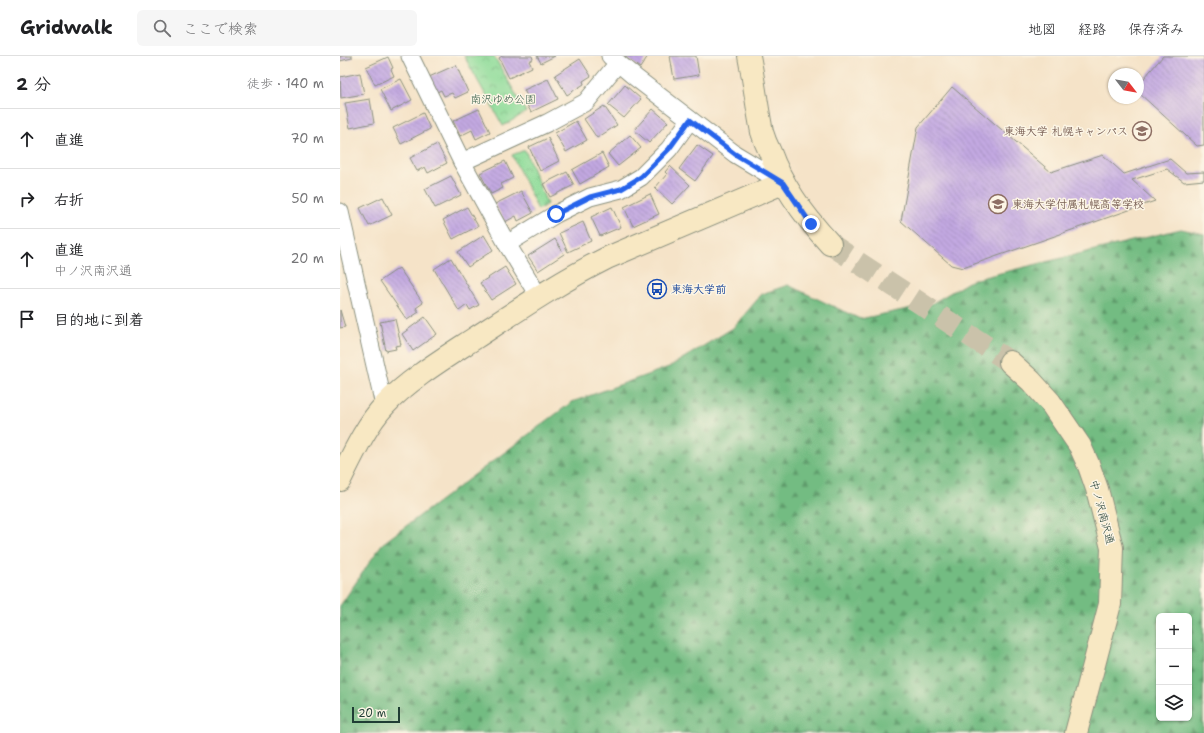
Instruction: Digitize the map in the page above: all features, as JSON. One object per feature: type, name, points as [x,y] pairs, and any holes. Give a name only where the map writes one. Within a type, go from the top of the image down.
[{"type":"street","points":[[410,56],[462,162],[507,244],[539,297]]},
{"type":"street","points":[[749,56],[763,133],[783,183],[811,224],[830,244]]},
{"type":"street","points":[[462,162],[547,123],[586,102],[614,59],[735,154],[783,183]]},
{"type":"street","points":[[507,244],[556,214],[590,197],[621,189],[641,177],[669,149],[690,120]]},
{"type":"street","points":[[340,480],[360,442],[384,405],[432,366],[580,271],[783,183]]},
{"type":"street","points":[[340,212],[384,405]]},
{"type":"street","name":"中ノ沢南沢通","points":[[1010,362],[1031,381],[1050,402],[1080,446],[1097,489],[1112,548],[1110,604],[1076,733]]},
{"type":"green space","name":"南沢ゆめ公園","points":[[464,56],[494,56],[526,112],[503,126]]},
{"type":"green space","points":[[525,150],[547,204],[538,210],[512,155]]},
{"type":"green space","points":[[1181,229],[1204,234],[1203,733],[340,733],[340,606],[382,544],[572,402],[669,367],[733,328],[762,294],[788,285],[860,319],[931,304],[972,280]]},
{"type":"building","points":[[340,56],[352,56],[352,58],[340,61]]},
{"type":"building","points":[[502,56],[532,56],[533,59],[529,61],[532,67],[509,78],[499,58]]},
{"type":"building","points":[[537,56],[555,56],[541,63]]},
{"type":"building","points":[[648,56],[640,68],[625,57]]},
{"type":"building","points":[[670,56],[696,56],[699,75],[674,79]]},
{"type":"building","points":[[1163,56],[1204,56],[1204,145],[1197,146],[1144,98],[1144,78]]},
{"type":"building","points":[[388,57],[393,68],[391,69],[394,76],[375,85],[366,67]]},
{"type":"building","points":[[580,59],[591,76],[583,81],[584,84],[567,95],[555,75]]},
{"type":"building","points":[[456,65],[468,92],[455,98],[452,93],[444,96],[441,90],[435,93],[429,77]]},
{"type":"building","points":[[360,73],[364,94],[341,98],[340,77]]},
{"type":"building","points":[[401,79],[412,100],[391,111],[380,89]]},
{"type":"building","points":[[548,79],[558,99],[531,112],[525,102],[529,100],[524,90]]},
{"type":"building","points":[[625,85],[641,99],[624,118],[608,105]]},
{"type":"building","points":[[952,87],[1051,172],[1103,155],[1124,174],[1170,159],[1186,173],[1204,172],[1204,180],[1184,182],[1167,169],[1132,180],[1155,201],[963,268],[951,265],[901,221],[918,127]]},
{"type":"building","points":[[370,99],[374,123],[350,128],[345,103]]},
{"type":"building","points":[[604,106],[617,125],[597,138],[584,119]]},
{"type":"building","points":[[479,109],[490,132],[476,139],[472,130],[460,136],[453,121]]},
{"type":"building","points":[[653,109],[668,122],[649,143],[634,130]]},
{"type":"building","points":[[423,113],[430,129],[401,144],[393,128]]},
{"type":"building","points":[[576,121],[587,140],[566,152],[555,133]]},
{"type":"building","points":[[630,135],[641,148],[618,166],[608,154]]},
{"type":"building","points":[[548,138],[559,161],[540,171],[529,147]]},
{"type":"building","points":[[437,144],[447,163],[428,173],[425,167],[417,171],[410,158]]},
{"type":"building","points":[[697,145],[713,156],[695,181],[679,169]]},
{"type":"building","points":[[602,153],[609,167],[580,184],[572,170]]},
{"type":"building","points":[[505,161],[513,178],[501,184],[503,188],[491,194],[480,173]]},
{"type":"building","points":[[670,166],[690,185],[672,204],[655,188],[667,174],[665,172]]},
{"type":"building","points":[[567,172],[574,185],[550,197],[543,184]]},
{"type":"building","points":[[451,176],[461,195],[435,208],[425,189]]},
{"type":"building","points":[[521,191],[533,213],[518,221],[516,216],[505,222],[495,204]]},
{"type":"building","points":[[650,194],[659,214],[633,226],[624,207]]},
{"type":"building","points":[[383,197],[392,215],[369,226],[360,208]]},
{"type":"building","points":[[467,207],[478,226],[453,239],[443,220]]},
{"type":"building","points":[[612,207],[621,227],[600,236],[591,217]]},
{"type":"building","points":[[583,222],[591,241],[568,252],[559,233]]},
{"type":"building","points":[[484,235],[493,250],[468,267],[458,252]]},
{"type":"building","points":[[555,239],[564,254],[538,271],[528,256]]},
{"type":"building","points":[[451,258],[479,305],[470,310],[467,305],[459,311],[434,269]]},
{"type":"building","points":[[505,267],[516,284],[491,300],[480,283]]},
{"type":"building","points":[[399,268],[423,303],[416,308],[419,312],[407,320],[380,281]]},
{"type":"building","points":[[340,310],[345,327],[340,328]]},
{"type":"building","points":[[425,317],[437,334],[413,351],[402,334]]},
{"type":"building","points":[[395,319],[401,345],[395,346],[396,349],[386,351],[380,322]]},
{"type":"tunnel","points":[[830,244],[1010,362]]},
{"type":"place","name":"東海大学 札幌キャンパス","points":[[1142,131]]},
{"type":"place","name":"東海大学付属札幌高等学校","points":[[998,204]]},
{"type":"place","name":"東海大学前","points":[[657,289]]},
{"type":"route","points":[[556,214],[590,197],[621,189],[641,177],[669,149],[690,120],[735,154],[783,183],[811,224]]}]
